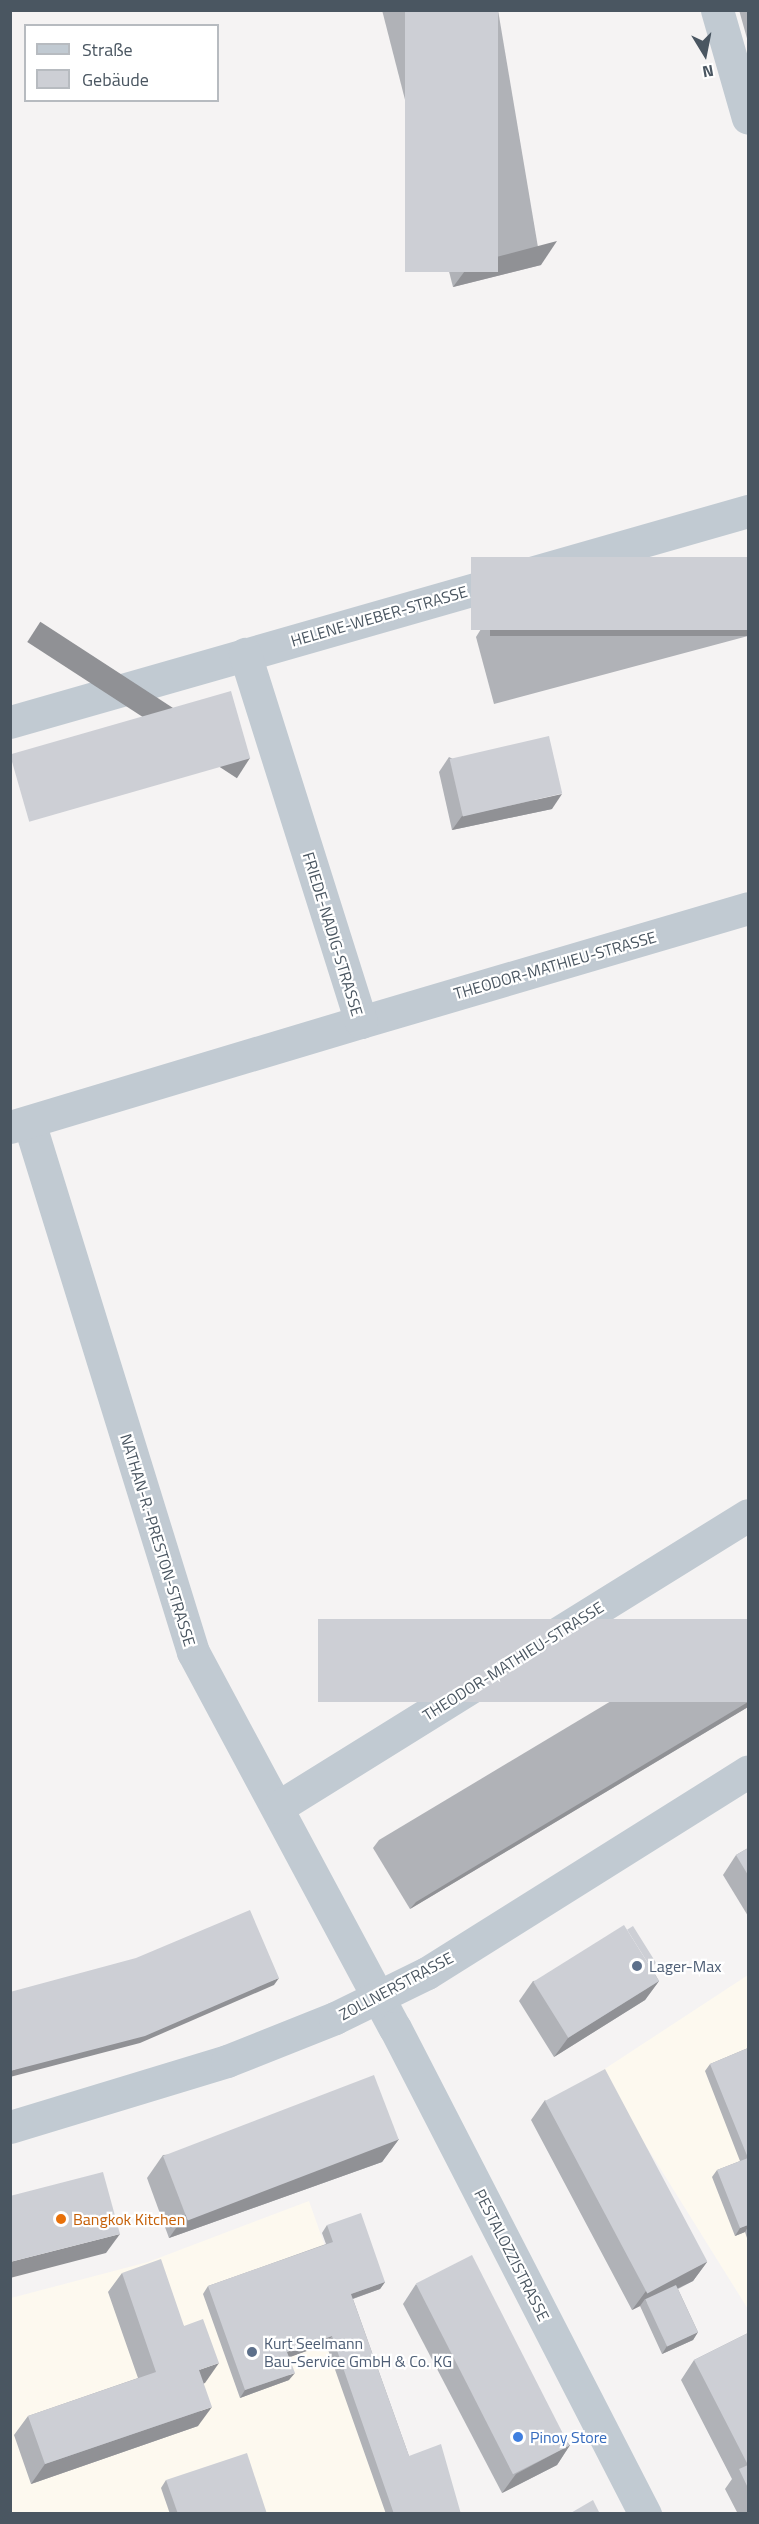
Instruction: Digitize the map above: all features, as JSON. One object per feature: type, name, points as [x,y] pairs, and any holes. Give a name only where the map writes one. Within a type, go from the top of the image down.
[{"type":"street","points":[[717,10],[748,118]]},
{"type":"street","name":"HELENE-WEBER-STRASSE","points":[[10,722],[748,511]]},
{"type":"street","name":"FRIEDE-NADIG-STRASSE","points":[[20,1125],[362,1022],[245,654]]},
{"type":"street","name":"THEODOR-MATHIEU-STRASSE","points":[[362,1022],[748,908]]},
{"type":"street","name":"NATHAN-R.-PRESTON-STRASSE","points":[[20,1125],[193,1652],[278,1807],[378,1998]]},
{"type":"street","name":"THEODOR-MATHIEU-STRASSE","points":[[278,1807],[748,1515]]},
{"type":"street","name":"ZOLLNERSTRASSE","points":[[10,2127],[228,2061],[378,1998],[428,1973],[748,1772]]},
{"type":"street","name":"PESTALOZZISTRASSE","points":[[378,1998],[645,2514]]},
{"type":"shaded area","points":[[748,1975],[748,2309],[600,2072]]},
{"type":"shaded area","points":[[309,2201],[419,2513],[11,2514],[11,2298],[148,2262]]},
{"type":"building","points":[[405,10],[498,10],[498,272],[405,272]]},
{"type":"building","points":[[471,557],[748,557],[748,630],[471,630]]},
{"type":"building","points":[[231,691],[250,758],[29,822],[10,754]]},
{"type":"building","points":[[549,736],[562,793],[463,816],[450,759]]},
{"type":"building","points":[[318,1619],[748,1619],[748,1702],[318,1702]]},
{"type":"building","points":[[748,1848],[748,1875],[736,1855]]},
{"type":"building","points":[[250,1910],[279,1978],[145,2036],[10,2071],[10,1992],[136,1958]]},
{"type":"building","points":[[624,1925],[659,1981],[568,2038],[533,1982]]},
{"type":"building","points":[[633,1926],[656,1963],[650,1967],[627,1930]]},
{"type":"building","points":[[748,2048],[748,2158],[710,2064]]},
{"type":"building","points":[[605,2069],[707,2261],[647,2293],[545,2101]]},
{"type":"building","points":[[374,2075],[399,2139],[188,2220],[163,2156]]},
{"type":"building","points":[[748,2158],[748,2225],[740,2228],[717,2170]]},
{"type":"building","points":[[103,2172],[120,2234],[10,2262],[10,2196]]},
{"type":"building","points":[[361,2213],[385,2282],[351,2294],[409,2456],[441,2444],[461,2514],[394,2514],[332,2336],[287,2352],[295,2373],[245,2390],[208,2286],[333,2242],[327,2225]]},
{"type":"building","points":[[472,2255],[569,2446],[513,2474],[416,2284]]},
{"type":"building","points":[[161,2259],[184,2326],[203,2319],[219,2363],[199,2370],[212,2407],[45,2464],[28,2416],[156,2372],[122,2273]]},
{"type":"building","points":[[676,2285],[698,2332],[667,2346],[645,2299]]},
{"type":"building","points":[[748,2333],[748,2465],[694,2360]]},
{"type":"building","points":[[247,2453],[267,2514],[178,2514],[166,2480]]},
{"type":"building","points":[[748,2465],[748,2488],[739,2469]]},
{"type":"building","points":[[593,2500],[600,2514],[569,2514]]},
{"type":"place","name":"Lager-Max","points":[[637,1966]]},
{"type":"place","name":"Bangkok Kitchen","points":[[61,2219]]},
{"type":"place","name":"Kurt Seelmann Bau-Service GmbH & Co. KG","points":[[252,2352]]},
{"type":"place","name":"Pinoy Store","points":[[518,2437]]}]
